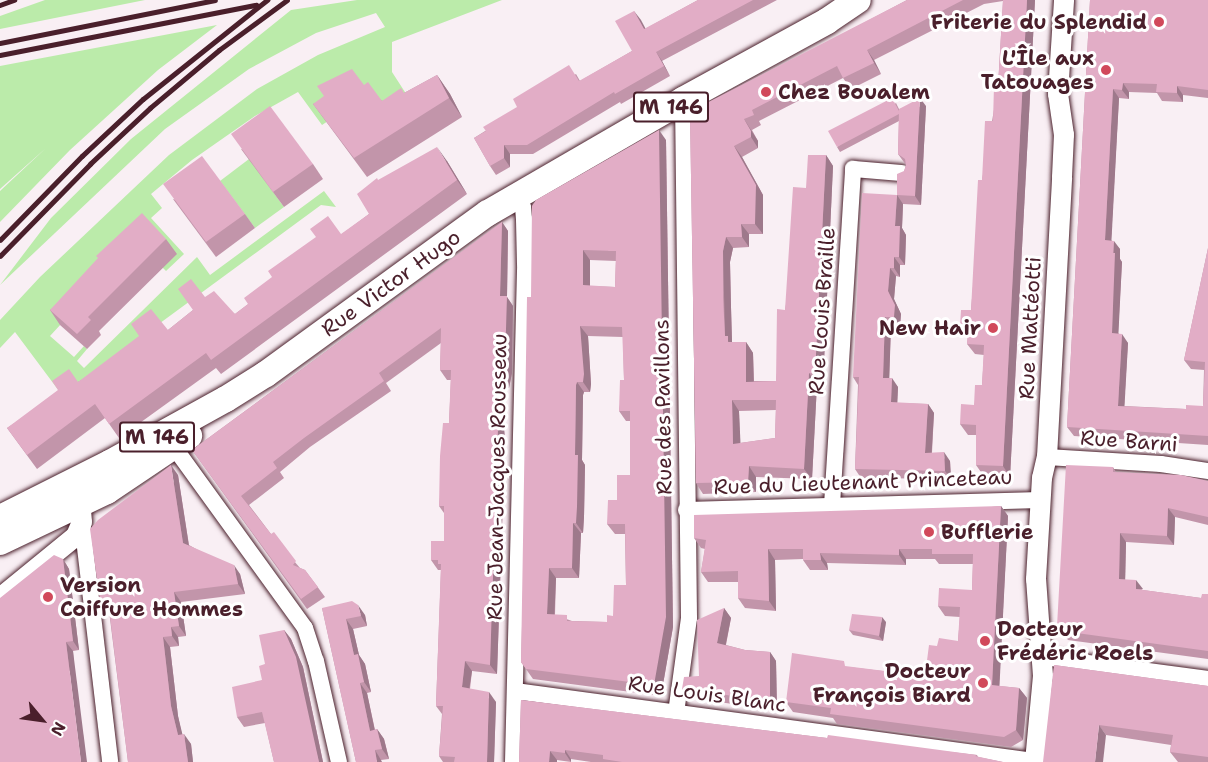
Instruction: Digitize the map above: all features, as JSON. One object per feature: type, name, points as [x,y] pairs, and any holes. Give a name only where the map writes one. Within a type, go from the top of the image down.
[{"type":"main road","name":"M 146","points":[[517,196],[826,21],[858,0]]},
{"type":"main road","name":"M 146","points":[[826,21],[859,10],[878,0]]},
{"type":"main road","name":"Rue Victor Hugo","points":[[80,514],[172,439],[475,223],[517,196]]},
{"type":"main road","name":"Rue Victor Hugo","points":[[46,496],[172,439]]},
{"type":"main road","name":"M 146","points":[[0,518],[46,496]]},
{"type":"main road","name":"M 146","points":[[0,542],[80,514]]},
{"type":"street","name":"Rue Mattéotti","points":[[1035,762],[1043,657],[1036,579],[1041,500],[1047,457],[1064,135],[1058,94],[1064,0]]},
{"type":"street","name":"Rue des Pavillons","points":[[676,713],[688,637],[683,100]]},
{"type":"street","name":"Rue Louis Braille","points":[[832,505],[853,169],[902,173]]},
{"type":"street","name":"Rue Jean-Jacques Rousseau","points":[[513,762],[525,264],[523,207],[517,196]]},
{"type":"street","points":[[172,439],[305,628],[315,660],[339,762]]},
{"type":"street","name":"Rue Barni","points":[[1047,457],[1161,464],[1208,471]]},
{"type":"street","points":[[46,496],[63,496],[73,499],[80,514],[110,762]]},
{"type":"street","name":"Rue du Lieutenant Princeteau","points":[[687,510],[1041,500]]},
{"type":"street","name":"Rue Victor Hugo","points":[[0,598],[72,540],[80,514]]},
{"type":"street","points":[[1043,657],[1208,679]]},
{"type":"street","name":"Rue Louis Blanc","points":[[515,691],[1035,762]]},
{"type":"green space","points":[[45,0],[145,0],[0,29],[0,16]]},
{"type":"green space","points":[[357,0],[502,0],[392,42],[392,72],[414,106],[337,115],[322,125],[298,92],[255,116],[192,160],[151,194],[162,208],[151,218],[184,254],[166,271],[162,267],[108,273],[50,336],[74,357],[84,346],[87,349],[77,361],[84,368],[197,257],[210,275],[324,191],[336,207],[321,205],[62,395],[15,332],[0,348],[0,320],[40,277],[169,155],[257,89],[318,55],[385,27],[376,13],[316,33],[249,69],[165,129],[0,285],[51,218],[131,139],[291,10]]},
{"type":"green space","points":[[217,25],[158,70],[70,150],[0,222],[0,191],[46,148],[0,189],[0,66]]},
{"type":"green space","points":[[249,159],[284,207],[255,228],[220,181]]},
{"type":"building","points":[[698,0],[753,0],[656,52],[664,66],[615,94],[614,92],[527,145],[504,145],[504,158],[490,166],[474,138],[486,131],[483,127],[517,107],[513,99],[569,65],[579,81],[632,51],[615,21],[634,11],[644,29]]},
{"type":"building","points":[[907,0],[963,0],[867,50],[874,63],[843,78],[837,66],[752,110],[754,115],[744,119],[751,131],[751,137],[734,146],[756,185],[755,224],[741,224],[742,237],[726,237],[723,251],[723,297],[725,336],[728,336],[728,342],[746,342],[746,382],[776,381],[777,309],[785,310],[793,187],[806,188],[808,155],[826,155],[815,374],[809,373],[804,469],[749,466],[748,482],[696,483],[690,115],[693,110]],"holes":[[[732,400],[776,400],[775,438],[733,444]]]},
{"type":"building","points":[[1003,0],[1027,0],[1003,466],[976,465],[976,425],[960,424],[961,404],[974,405],[975,385],[982,385],[984,345],[967,344],[968,327],[960,326],[961,310],[971,310],[978,180],[982,180],[985,121],[993,121],[994,86],[998,86]]},
{"type":"building","points":[[1090,0],[1208,0],[1208,90],[1177,86],[1177,93],[1156,92],[1157,84],[1123,83],[1122,90],[1113,89],[1105,240],[1114,241],[1113,253],[1115,253],[1112,333],[1122,334],[1118,406],[1186,409],[1186,405],[1203,406],[1205,362],[1184,360],[1208,248],[1208,436],[1067,427]]},
{"type":"building","points":[[352,69],[364,85],[368,82],[382,101],[401,88],[404,93],[437,75],[449,98],[354,158],[313,104],[324,96],[317,86]]},
{"type":"building","points":[[892,98],[899,114],[837,147],[828,131]]},
{"type":"building","points":[[920,98],[915,196],[897,195],[897,174],[904,171],[906,165],[905,159],[898,154],[899,109]]},
{"type":"building","points":[[270,106],[313,164],[273,192],[231,134]]},
{"type":"building","points":[[659,130],[666,617],[654,685],[526,669],[521,662],[527,297],[531,297],[532,206],[536,200]],"holes":[[[583,250],[616,251],[615,287],[583,285]],[[580,326],[622,327],[624,380],[620,380],[619,411],[630,411],[630,475],[617,475],[617,500],[608,500],[607,524],[625,524],[626,585],[614,585],[613,616],[607,615],[607,622],[567,621],[567,615],[547,614],[549,568],[572,568],[573,523],[576,523],[577,507],[576,385],[577,382],[583,382],[584,374]]]},
{"type":"building","points":[[437,147],[457,180],[211,360],[206,353],[109,424],[95,404],[27,455],[7,428],[58,390],[52,381],[69,369],[78,382],[139,336],[131,324],[151,309],[168,330],[193,310],[178,289],[191,279],[205,297],[214,291],[235,314],[248,304],[244,298],[272,277],[268,271],[316,237],[310,229],[328,216],[341,234],[369,214],[357,194],[377,178],[378,180]]},
{"type":"building","points":[[202,156],[245,214],[206,242],[163,184]]},
{"type":"building","points":[[862,193],[897,195],[895,226],[900,226],[899,257],[894,257],[894,268],[890,268],[888,291],[895,305],[894,317],[885,317],[883,378],[892,378],[891,402],[928,404],[925,453],[944,452],[945,471],[855,469],[859,377],[853,377]]},
{"type":"building","points":[[142,213],[166,239],[88,317],[91,320],[77,334],[50,310],[98,258],[96,256]]},
{"type":"building","points":[[502,222],[500,296],[507,296],[505,363],[502,378],[498,378],[496,408],[498,429],[490,665],[465,661],[462,687],[489,692],[487,762],[454,762],[455,757],[439,756],[443,706],[436,706],[441,564],[438,564],[438,560],[431,560],[431,541],[444,541],[444,506],[439,506],[440,456],[443,423],[449,423],[451,370],[440,370],[441,328],[379,373],[384,381],[273,462],[277,468],[241,496],[271,534],[274,532],[296,561],[293,565],[305,570],[318,587],[301,599],[192,450]]},
{"type":"building","points":[[171,465],[183,543],[234,565],[238,584],[174,592],[179,626],[171,627],[172,636],[163,637],[171,706],[178,735],[184,734],[188,762],[128,762],[108,600],[100,601],[90,529],[98,520]]},
{"type":"building","points":[[1066,465],[1113,467],[1113,472],[1181,475],[1208,481],[1208,517],[1168,508],[1167,536],[1120,533],[1119,579],[1136,580],[1136,589],[1201,598],[1202,594],[1208,594],[1208,651],[1062,631],[1057,626]]},
{"type":"building","points":[[1001,506],[992,685],[1019,688],[1016,730],[1004,737],[830,714],[831,708],[786,702],[792,653],[844,661],[845,666],[925,676],[929,645],[937,646],[939,638],[958,641],[960,607],[938,606],[939,588],[972,590],[973,554],[932,554],[932,549],[899,549],[899,555],[820,553],[821,560],[803,560],[803,549],[768,549],[769,601],[738,598],[738,571],[701,572],[706,540],[694,538],[694,515]]},
{"type":"building","points":[[54,555],[63,559],[73,641],[66,642],[81,762],[0,762],[0,598]]},
{"type":"building","points":[[352,601],[358,605],[361,616],[346,619],[354,655],[358,654],[364,682],[360,683],[370,731],[377,729],[382,749],[375,750],[377,762],[356,762],[322,608]]},
{"type":"building","points":[[724,608],[717,643],[745,650],[770,652],[770,701],[682,689],[684,677],[699,676],[697,620]]},
{"type":"building","points":[[852,614],[882,617],[879,636],[849,630]]},
{"type":"building","points":[[284,630],[296,657],[319,762],[274,762],[262,712],[237,717],[232,687],[262,680],[259,666],[265,664],[259,635]]},
{"type":"building","points":[[1054,665],[1208,686],[1208,757],[1170,752],[1173,735],[1099,725],[1095,762],[1043,762]]},
{"type":"building","points":[[521,700],[827,738],[828,735],[977,755],[975,756],[1003,762],[622,762],[603,759],[603,755],[565,750],[565,753],[550,751],[549,762],[519,762]]},
{"type":"railway","points":[[0,5],[14,0]]},
{"type":"railway","points":[[0,43],[215,0]]},
{"type":"railway","points":[[0,240],[82,156],[143,99],[267,0]]},
{"type":"railway","points":[[0,256],[90,164],[150,108],[219,50],[287,0]]},
{"type":"railway","points":[[0,55],[256,5]]},
{"type":"place","name":"Friterie du Splendid","points":[[1159,22]]},
{"type":"place","name":"L'Île aux Tatouages","points":[[1106,70]]},
{"type":"place","name":"Chez Boualem","points":[[766,92]]},
{"type":"place","name":"New Hair","points":[[993,328]]},
{"type":"place","name":"Bufflerie","points":[[929,532]]},
{"type":"place","name":"Version Coiffure Hommes","points":[[48,597]]},
{"type":"place","name":"Docteur Frédéric Roels","points":[[985,641]]},
{"type":"place","name":"Docteur François Biard","points":[[983,683]]}]
